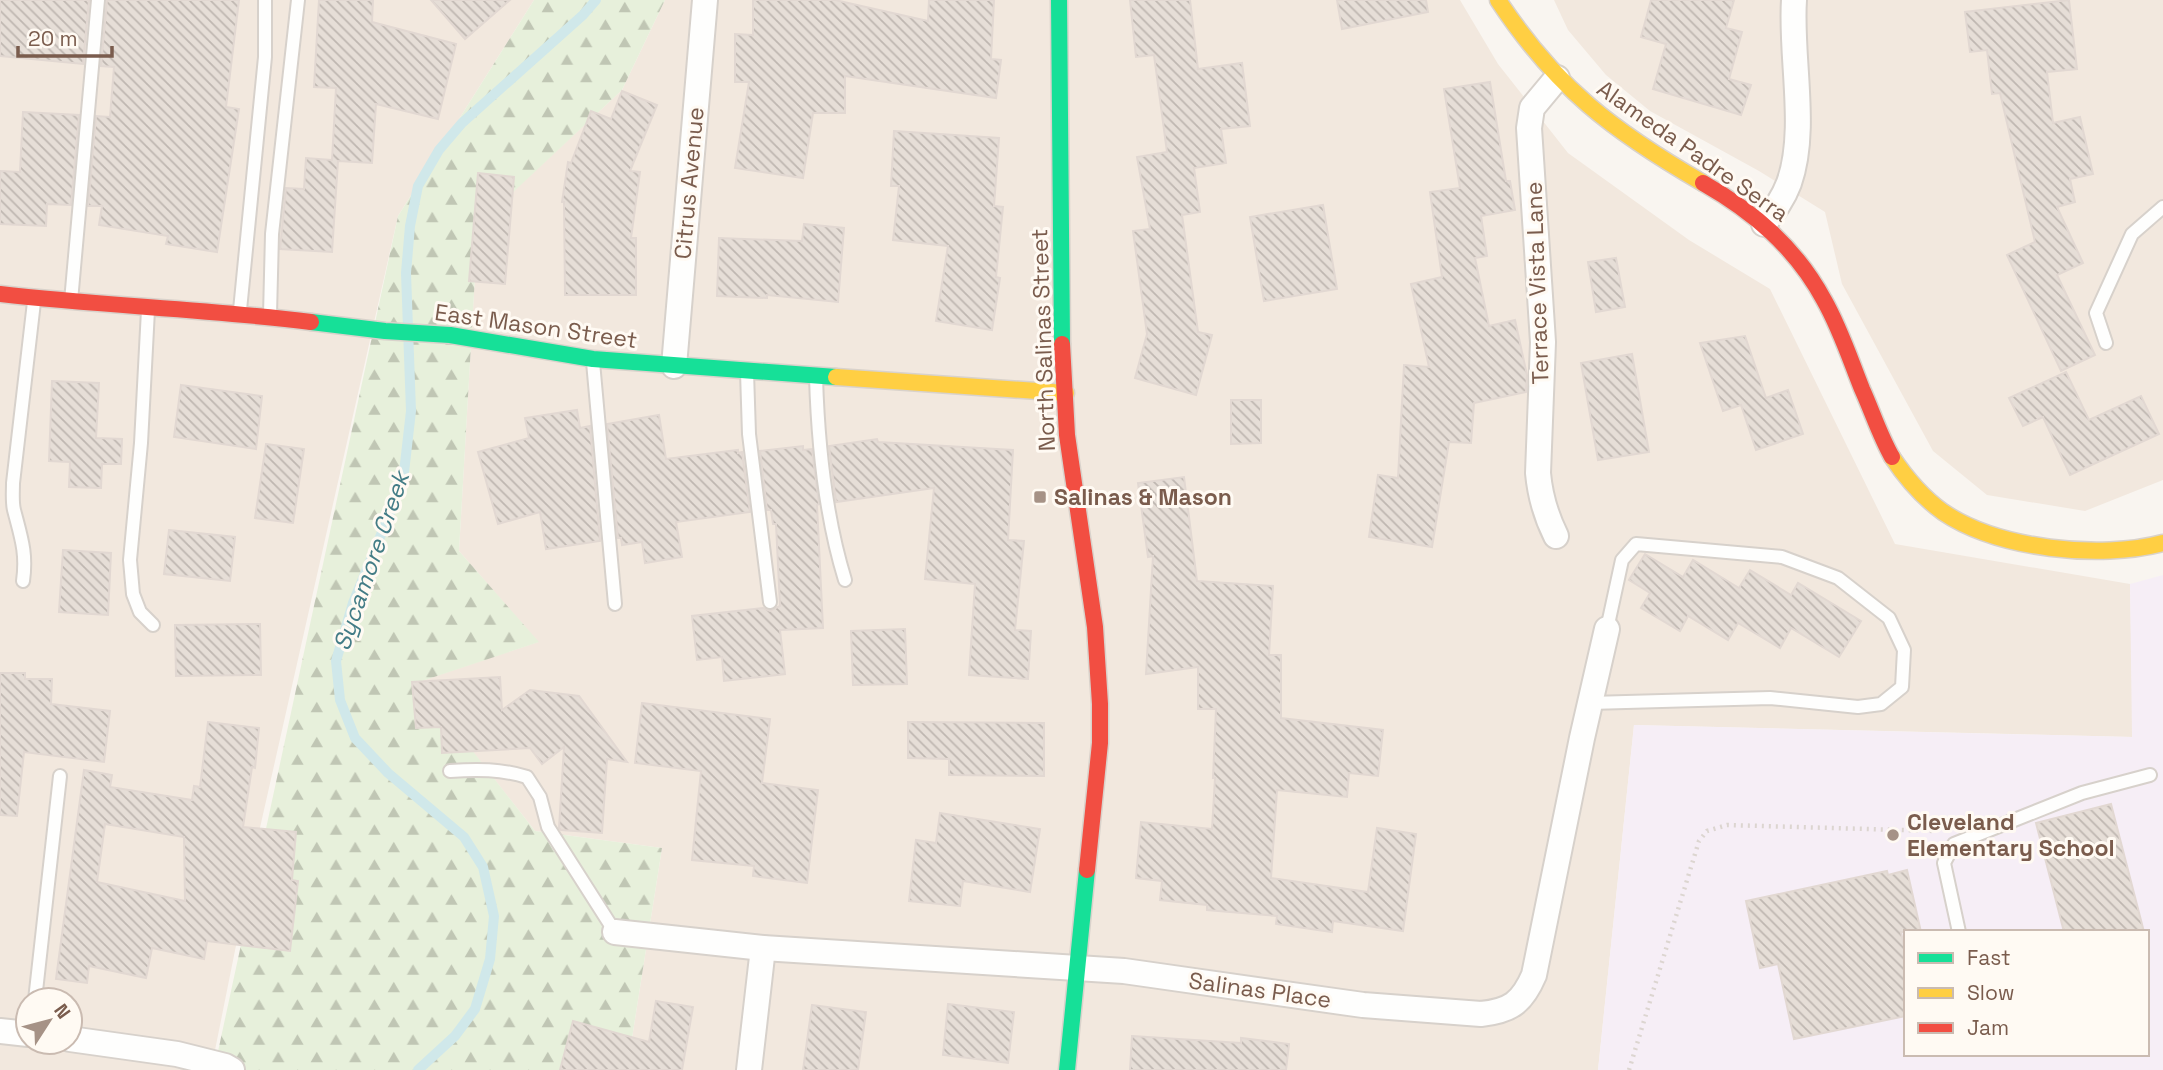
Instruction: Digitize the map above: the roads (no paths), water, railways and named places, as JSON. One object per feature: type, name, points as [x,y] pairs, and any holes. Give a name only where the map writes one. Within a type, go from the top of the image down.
[{"type":"street","name":"Citrus Avenue","points":[[674,366],[705,0]]},
{"type":"street","name":"North Salinas Street","points":[[1059,0],[1062,348],[1067,435],[1095,627],[1100,704],[1100,743],[1067,1070]]},
{"type":"street","name":"Alameda Padre Serra","points":[[1498,0],[1529,48],[1589,107],[1626,136],[1738,205],[1783,242],[1826,303],[1890,454],[1910,485],[1924,498],[1939,510],[1972,527],[2036,546],[2111,550],[2163,543]]},
{"type":"street","points":[[1764,225],[1779,205],[1795,159],[1797,121],[1794,0]]},
{"type":"street","name":"Terrace Vista Lane","points":[[1556,536],[1549,522],[1538,473],[1544,342],[1529,128],[1532,108],[1557,78]]},
{"type":"street","name":"East Mason Street","points":[[0,294],[71,302],[240,313],[385,331],[450,335],[593,359],[1066,393]]},
{"type":"street","name":"Salinas Place","points":[[615,932],[763,947],[1124,971],[1363,1005],[1481,1014],[1499,1012],[1516,1004],[1528,990],[1534,975],[1607,629]]},
{"type":"street","points":[[749,1070],[763,947]]},
{"type":"street","points":[[84,1041],[177,1054],[226,1066],[232,1070]]},
{"type":"lane","points":[[71,302],[97,0]]},
{"type":"lane","points":[[240,313],[265,57],[265,0]]},
{"type":"lane","points":[[270,318],[272,234],[298,0]]},
{"type":"lane","points":[[2106,343],[2096,313],[2132,234],[2163,207]]},
{"type":"lane","points":[[23,581],[26,563],[23,539],[14,508],[13,482],[34,298]]},
{"type":"lane","points":[[148,306],[141,443],[130,560],[133,594],[140,612],[153,625]]},
{"type":"lane","points":[[593,359],[615,604]]},
{"type":"lane","points":[[747,371],[749,434],[770,602]]},
{"type":"lane","points":[[816,377],[818,429],[833,541],[845,580]]},
{"type":"lane","points":[[1590,704],[1770,698],[1858,707],[1881,704],[1902,687],[1904,650],[1889,618],[1838,578],[1782,557],[1636,544],[1622,560],[1607,629]]},
{"type":"lane","points":[[450,771],[506,770],[527,777],[540,797],[548,827],[615,932]]},
{"type":"lane","points":[[1959,930],[1944,863],[1954,844],[2082,793],[2150,775]]},
{"type":"lane","points":[[37,986],[60,776]]},
{"type":"waterway","name":"Sycamore Creek","points":[[418,1070],[455,1036],[475,1009],[490,959],[494,916],[483,867],[464,837],[388,773],[355,738],[340,700],[336,661],[353,603],[403,481],[411,411],[406,273],[410,226],[418,186],[439,150],[462,123],[583,15],[596,0]]},
{"type":"place","name":"Salinas & Mason","points":[[1040,497]]},
{"type":"place","name":"Cleveland Elementary School","points":[[1893,835]]}]
